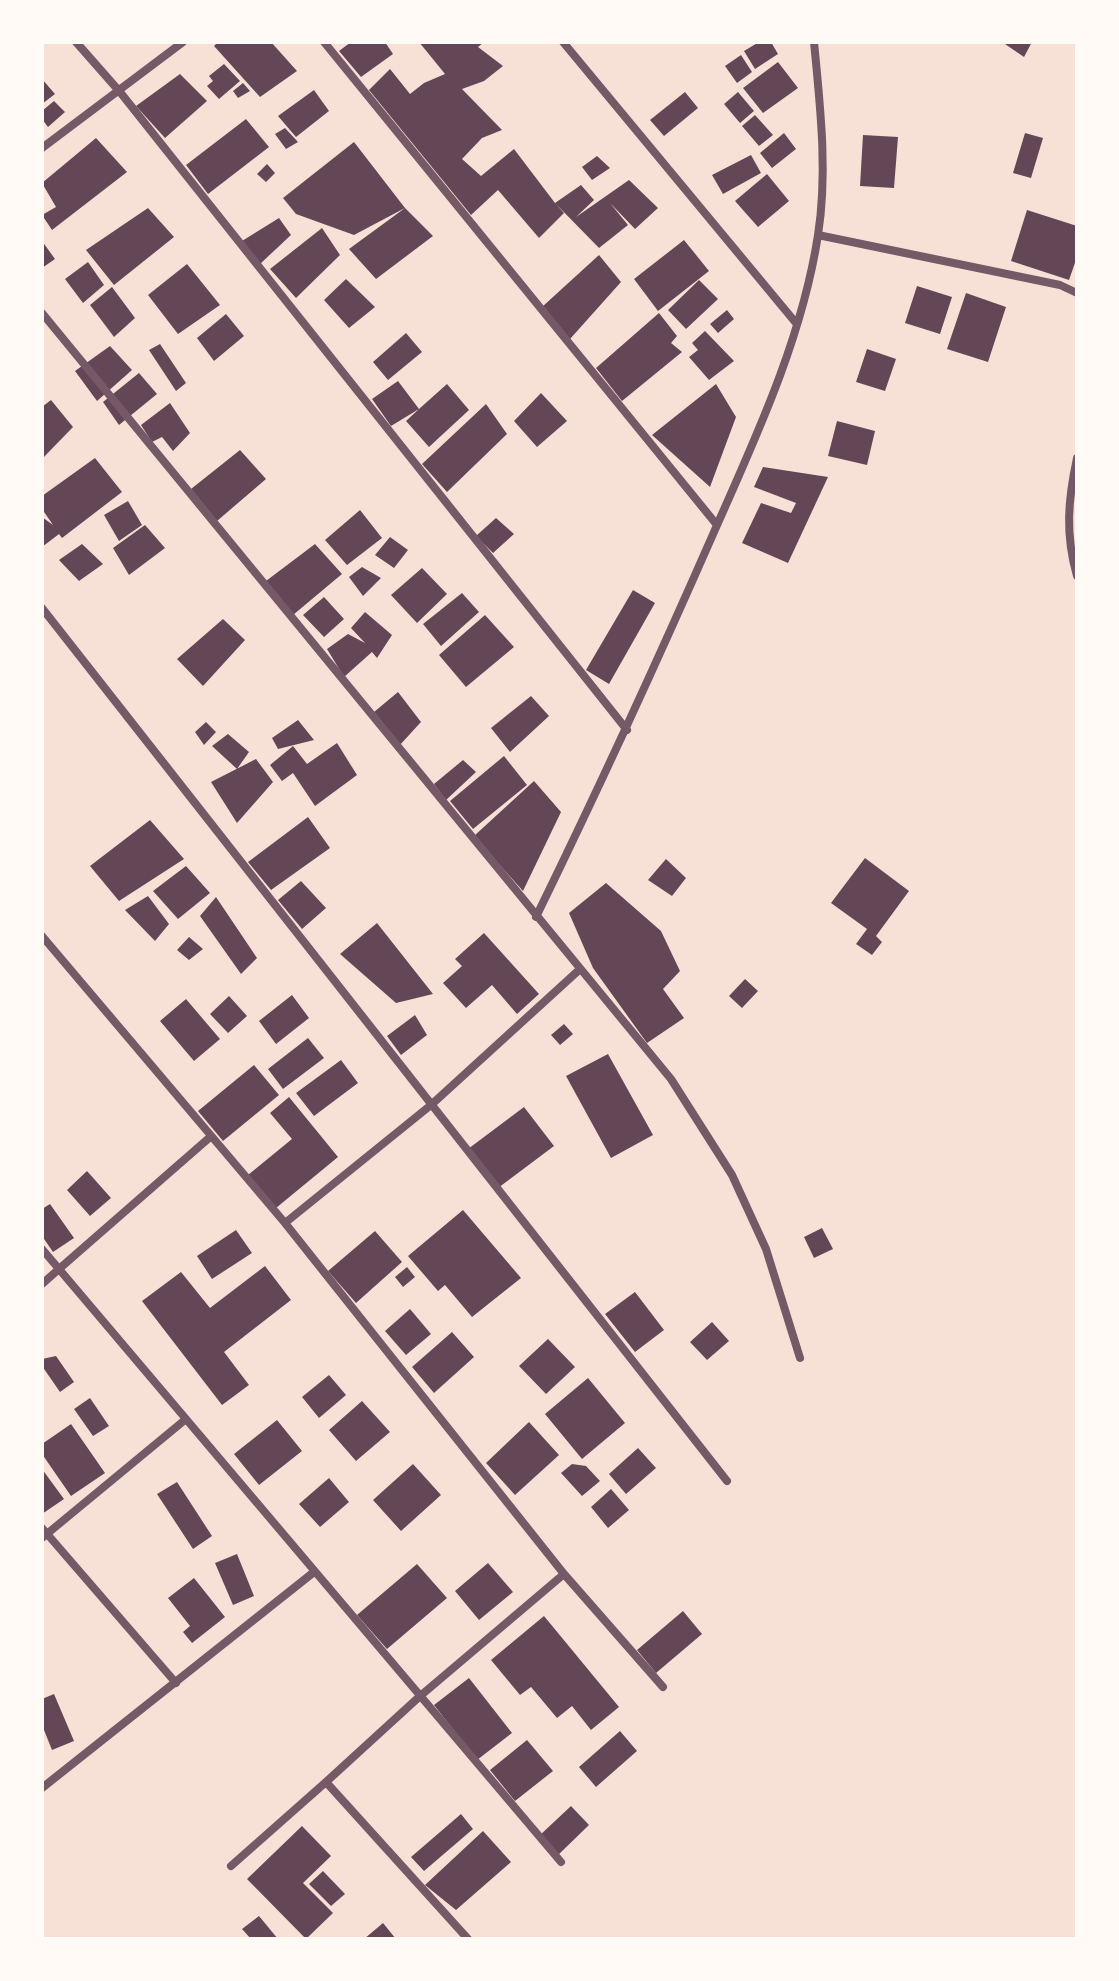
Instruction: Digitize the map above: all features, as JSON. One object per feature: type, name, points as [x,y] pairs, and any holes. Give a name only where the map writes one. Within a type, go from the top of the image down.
[{"type":"street","points":[[76,42],[120,92],[627,730]]},
{"type":"street","points":[[42,148],[183,42]]},
{"type":"street","points":[[324,42],[717,525]]},
{"type":"street","points":[[563,42],[796,323]]},
{"type":"street","points":[[536,917],[627,730],[761,429],[796,323],[818,235],[823,130],[814,42]]},
{"type":"street","points":[[818,235],[1060,285],[1077,293]]},
{"type":"street","points":[[42,313],[671,1079],[732,1175],[766,1249],[800,1358]]},
{"type":"street","points":[[1077,458],[1067,506],[1070,551],[1077,576]]},
{"type":"street","points":[[42,608],[727,1481]]},
{"type":"street","points":[[42,936],[209,1138],[285,1223],[564,1574],[663,1687]]},
{"type":"street","points":[[285,1223],[431,1105],[579,970]]},
{"type":"street","points":[[42,1284],[209,1138]]},
{"type":"street","points":[[42,1249],[561,1862]]},
{"type":"street","points":[[176,1683],[44,1533],[186,1419]]},
{"type":"street","points":[[42,1788],[314,1572]]},
{"type":"street","points":[[231,1866],[419,1697],[564,1574]]},
{"type":"street","points":[[326,1782],[468,1939]]},
{"type":"building","points":[[218,42],[271,42],[297,71],[260,97],[214,46]]},
{"type":"building","points":[[351,42],[385,42],[393,54],[361,77],[339,51]]},
{"type":"building","points":[[419,42],[484,42],[478,47],[503,66],[484,81],[462,89],[502,130],[482,138],[462,159],[481,176],[514,149],[564,213],[539,238],[498,190],[471,215],[369,90],[390,69],[410,94],[424,83],[445,74]]},
{"type":"building","points":[[759,42],[771,42],[778,54],[755,69],[744,51]]},
{"type":"building","points":[[1002,42],[1032,42],[1024,57]]},
{"type":"building","points":[[741,55],[752,72],[737,83],[725,66]]},
{"type":"building","points":[[778,62],[798,88],[763,113],[743,88]]},
{"type":"building","points":[[224,64],[240,81],[219,99],[207,86],[213,81],[209,76]]},
{"type":"building","points":[[180,74],[207,101],[165,138],[136,106]]},
{"type":"building","points":[[42,79],[55,94],[42,104]]},
{"type":"building","points":[[243,83],[250,91],[238,98],[233,91]]},
{"type":"building","points":[[314,90],[329,111],[296,137],[278,116]]},
{"type":"building","points":[[685,92],[698,108],[664,136],[650,120]]},
{"type":"building","points":[[738,92],[754,111],[740,123],[724,104]]},
{"type":"building","points":[[54,101],[65,112],[48,127],[42,119],[42,111]]},
{"type":"building","points":[[755,115],[773,135],[759,146],[742,126]]},
{"type":"building","points":[[246,119],[269,147],[208,194],[186,165]]},
{"type":"building","points":[[285,128],[298,142],[286,149],[275,134]]},
{"type":"building","points":[[784,133],[796,149],[772,168],[760,153]]},
{"type":"building","points":[[1025,133],[1043,138],[1031,178],[1013,173]]},
{"type":"building","points":[[863,135],[898,137],[894,188],[860,186]]},
{"type":"building","points":[[96,138],[127,172],[52,230],[42,215],[56,207],[42,183]]},
{"type":"building","points":[[354,142],[405,208],[354,235],[296,214],[283,198]]},
{"type":"building","points":[[751,155],[761,173],[723,194],[712,175]]},
{"type":"building","points":[[597,156],[610,168],[592,180],[582,167]]},
{"type":"building","points":[[267,164],[275,173],[266,182],[257,174]]},
{"type":"building","points":[[767,174],[789,201],[758,227],[735,201]]},
{"type":"building","points":[[629,180],[658,208],[635,229],[610,203],[628,225],[599,248],[555,203],[581,185],[594,200],[576,217]]},
{"type":"building","points":[[148,208],[174,237],[114,285],[86,250]]},
{"type":"building","points":[[405,208],[433,236],[376,279],[349,249]]},
{"type":"building","points":[[1027,210],[1077,226],[1077,257],[1069,280],[1011,261]]},
{"type":"building","points":[[279,218],[291,235],[260,264],[242,241]]},
{"type":"building","points":[[322,228],[340,255],[296,298],[270,269]]},
{"type":"building","points":[[684,240],[709,271],[658,311],[634,279]]},
{"type":"building","points":[[42,241],[55,259],[42,268]]},
{"type":"building","points":[[599,255],[621,282],[570,339],[542,307]]},
{"type":"building","points":[[88,262],[104,285],[83,303],[65,279]]},
{"type":"building","points":[[187,264],[220,305],[178,334],[148,295]]},
{"type":"building","points":[[346,279],[375,307],[349,328],[324,300]]},
{"type":"building","points":[[699,280],[718,299],[686,329],[668,310]]},
{"type":"building","points":[[917,286],[952,297],[940,334],[905,323]]},
{"type":"building","points":[[112,287],[135,318],[114,337],[90,305]]},
{"type":"building","points":[[966,293],[1006,307],[988,362],[947,349]]},
{"type":"building","points":[[727,310],[734,319],[718,333],[710,324]]},
{"type":"building","points":[[659,313],[677,336],[671,343],[682,352],[622,401],[596,368]]},
{"type":"building","points":[[226,314],[244,336],[214,361],[197,338]]},
{"type":"building","points":[[705,331],[734,361],[709,380],[689,357],[698,350],[692,343]]},
{"type":"building","points":[[406,333],[422,352],[388,380],[373,362]]},
{"type":"building","points":[[160,344],[186,383],[176,391],[149,350]]},
{"type":"building","points":[[110,346],[132,370],[97,401],[75,371]]},
{"type":"building","points":[[867,349],[896,359],[885,391],[856,382]]},
{"type":"building","points":[[139,373],[157,394],[119,425],[103,402]]},
{"type":"building","points":[[398,381],[419,409],[391,426],[372,399]]},
{"type":"building","points":[[447,384],[469,410],[429,447],[406,421]]},
{"type":"building","points":[[716,384],[736,417],[710,487],[652,435]]},
{"type":"building","points":[[541,393],[567,421],[537,447],[514,421]]},
{"type":"building","points":[[51,400],[73,427],[42,459],[42,407]]},
{"type":"building","points":[[170,403],[190,433],[173,451],[162,437],[152,442],[141,425]]},
{"type":"building","points":[[486,404],[507,434],[447,492],[422,464]]},
{"type":"building","points":[[837,421],[875,431],[867,465],[828,456]]},
{"type":"building","points":[[240,450],[266,479],[217,521],[191,489]]},
{"type":"building","points":[[95,458],[122,492],[62,538],[59,534],[42,547],[42,517],[53,525],[42,509],[42,496]]},
{"type":"building","points":[[763,467],[828,477],[788,563],[742,543],[761,503],[791,513],[796,503],[754,487]]},
{"type":"building","points":[[128,501],[142,525],[119,541],[104,515]]},
{"type":"building","points":[[360,510],[382,538],[347,565],[325,540]]},
{"type":"building","points":[[496,518],[514,534],[493,553],[476,536]]},
{"type":"building","points":[[145,525],[165,548],[129,575],[113,548]]},
{"type":"building","points":[[390,537],[408,550],[394,568],[375,555]]},
{"type":"building","points":[[82,544],[103,564],[79,581],[59,560]]},
{"type":"building","points":[[315,544],[342,574],[293,615],[266,581]]},
{"type":"building","points":[[362,567],[381,578],[363,596],[349,577]]},
{"type":"building","points":[[422,568],[447,594],[417,623],[391,595]]},
{"type":"building","points":[[633,590],[655,603],[609,684],[586,670]]},
{"type":"building","points":[[462,593],[479,612],[441,646],[423,624]]},
{"type":"building","points":[[324,597],[344,619],[324,637],[303,615]]},
{"type":"building","points":[[365,612],[392,635],[377,658],[372,652],[344,677],[327,649],[348,634],[365,643],[351,628]]},
{"type":"building","points":[[485,615],[514,647],[466,687],[439,655]]},
{"type":"building","points":[[223,619],[245,640],[203,686],[177,659]]},
{"type":"building","points":[[398,692],[421,722],[399,746],[374,712]]},
{"type":"building","points":[[531,696],[549,716],[510,752],[491,728]]},
{"type":"building","points":[[298,720],[314,740],[278,749],[272,738]]},
{"type":"building","points":[[206,722],[216,732],[204,745],[195,732]]},
{"type":"building","points":[[228,734],[249,752],[237,769],[212,746]]},
{"type":"building","points":[[337,743],[357,775],[315,806],[293,773],[282,781],[270,765],[293,746],[307,764]]},
{"type":"building","points":[[504,756],[527,785],[473,829],[450,801]]},
{"type":"building","points":[[256,759],[273,782],[237,823],[211,782]]},
{"type":"building","points":[[463,760],[476,772],[446,800],[434,784]]},
{"type":"building","points":[[534,781],[561,812],[523,891],[474,836]]},
{"type":"building","points":[[308,817],[330,848],[271,890],[248,862]]},
{"type":"building","points":[[150,820],[184,859],[119,901],[90,866]]},
{"type":"building","points":[[865,858],[909,891],[876,936],[882,942],[872,955],[856,944],[867,929],[831,903]]},
{"type":"building","points":[[666,859],[686,878],[672,896],[648,880]]},
{"type":"building","points":[[186,866],[210,893],[178,919],[153,891]]},
{"type":"building","points":[[301,881],[326,908],[302,929],[278,900]]},
{"type":"building","points":[[606,883],[661,931],[680,971],[663,989],[684,1018],[647,1043],[593,968],[569,913]]},
{"type":"building","points":[[148,896],[169,924],[155,941],[125,910]]},
{"type":"building","points":[[216,897],[257,958],[241,974],[200,916]]},
{"type":"building","points":[[377,923],[433,994],[396,1003],[340,954]]},
{"type":"building","points":[[484,933],[539,994],[517,1014],[492,985],[466,1008],[443,983],[462,966],[455,959]]},
{"type":"building","points":[[189,937],[203,949],[189,960],[177,950]]},
{"type":"building","points":[[745,979],[758,991],[742,1008],[729,996]]},
{"type":"building","points":[[292,995],[309,1018],[276,1044],[259,1021]]},
{"type":"building","points":[[229,996],[247,1016],[228,1033],[210,1014]]},
{"type":"building","points":[[186,999],[220,1039],[194,1061],[160,1021]]},
{"type":"building","points":[[415,1015],[427,1035],[401,1055],[387,1036]]},
{"type":"building","points":[[564,1024],[573,1034],[560,1045],[551,1035]]},
{"type":"building","points":[[308,1038],[324,1058],[283,1089],[268,1069]]},
{"type":"building","points":[[608,1054],[653,1135],[611,1158],[566,1076]]},
{"type":"building","points":[[341,1060],[358,1083],[314,1116],[296,1093]]},
{"type":"building","points":[[254,1065],[279,1095],[223,1141],[198,1111]]},
{"type":"building","points":[[289,1097],[338,1157],[276,1208],[248,1175],[292,1139],[270,1113]]},
{"type":"building","points":[[524,1107],[554,1146],[498,1188],[468,1149]]},
{"type":"building","points":[[87,1171],[111,1198],[90,1216],[67,1190]]},
{"type":"building","points":[[50,1204],[74,1238],[53,1252],[42,1236],[42,1209]]},
{"type":"building","points":[[463,1210],[521,1278],[472,1317],[445,1285],[438,1291],[408,1256]]},
{"type":"building","points":[[822,1228],[833,1249],[814,1258],[804,1237]]},
{"type":"building","points":[[236,1230],[252,1253],[212,1279],[197,1256]]},
{"type":"building","points":[[375,1231],[402,1262],[356,1303],[328,1271]]},
{"type":"building","points":[[265,1266],[291,1300],[224,1352],[249,1385],[222,1405],[142,1301],[181,1272],[210,1308]]},
{"type":"building","points":[[407,1267],[415,1277],[403,1287],[395,1277]]},
{"type":"building","points":[[635,1292],[664,1330],[635,1352],[605,1314]]},
{"type":"building","points":[[410,1309],[431,1334],[406,1355],[385,1331]]},
{"type":"building","points":[[712,1322],[729,1341],[707,1360],[690,1342]]},
{"type":"building","points":[[452,1332],[474,1357],[434,1393],[412,1367]]},
{"type":"building","points":[[548,1339],[575,1367],[546,1394],[519,1366]]},
{"type":"building","points":[[56,1356],[74,1382],[60,1392],[42,1366],[42,1359]]},
{"type":"building","points":[[329,1375],[346,1395],[319,1418],[302,1397]]},
{"type":"building","points":[[588,1378],[625,1423],[582,1459],[545,1414]]},
{"type":"building","points":[[90,1398],[109,1426],[93,1436],[74,1409]]},
{"type":"building","points":[[362,1401],[390,1432],[356,1461],[329,1430]]},
{"type":"building","points":[[277,1420],[302,1451],[259,1485],[234,1454]]},
{"type":"building","points":[[529,1422],[559,1455],[515,1495],[486,1463]]},
{"type":"building","points":[[71,1424],[105,1473],[71,1496],[42,1454],[42,1444]]},
{"type":"building","points":[[638,1448],[656,1468],[626,1494],[609,1474]]},
{"type":"building","points":[[413,1464],[441,1495],[401,1531],[373,1500]]},
{"type":"building","points":[[572,1464],[586,1466],[600,1481],[582,1496],[561,1473]]},
{"type":"building","points":[[42,1469],[64,1499],[42,1514]]},
{"type":"building","points":[[329,1478],[349,1502],[320,1527],[299,1504]]},
{"type":"building","points":[[177,1482],[212,1536],[193,1549],[157,1494]]},
{"type":"building","points":[[611,1489],[629,1510],[608,1528],[591,1507]]},
{"type":"building","points":[[237,1554],[254,1596],[233,1605],[215,1563]]},
{"type":"building","points":[[488,1563],[513,1592],[479,1620],[455,1591]]},
{"type":"building","points":[[417,1564],[447,1598],[387,1649],[357,1615]]},
{"type":"building","points":[[194,1578],[225,1617],[192,1643],[183,1632],[190,1626],[168,1598]]},
{"type":"building","points":[[683,1611],[702,1634],[656,1673],[637,1650]]},
{"type":"building","points":[[544,1616],[619,1707],[591,1730],[572,1706],[557,1718],[531,1687],[520,1695],[491,1660]]},
{"type":"building","points":[[469,1678],[512,1733],[477,1760],[434,1705]]},
{"type":"building","points":[[54,1694],[74,1741],[52,1750],[42,1725],[42,1699]]},
{"type":"building","points":[[620,1731],[637,1751],[596,1787],[579,1767]]},
{"type":"building","points":[[527,1740],[553,1771],[515,1801],[490,1770]]},
{"type":"building","points":[[571,1806],[589,1825],[557,1856],[539,1836]]},
{"type":"building","points":[[461,1814],[473,1829],[424,1871],[411,1857]]},
{"type":"building","points":[[302,1826],[331,1856],[303,1883],[333,1913],[306,1939],[247,1879]]},
{"type":"building","points":[[483,1831],[511,1862],[456,1910],[425,1885]]},
{"type":"building","points":[[323,1871],[345,1894],[331,1906],[309,1884]]},
{"type":"building","points":[[259,1916],[278,1939],[251,1939],[242,1929]]},
{"type":"building","points":[[383,1923],[396,1939],[364,1939]]}]
